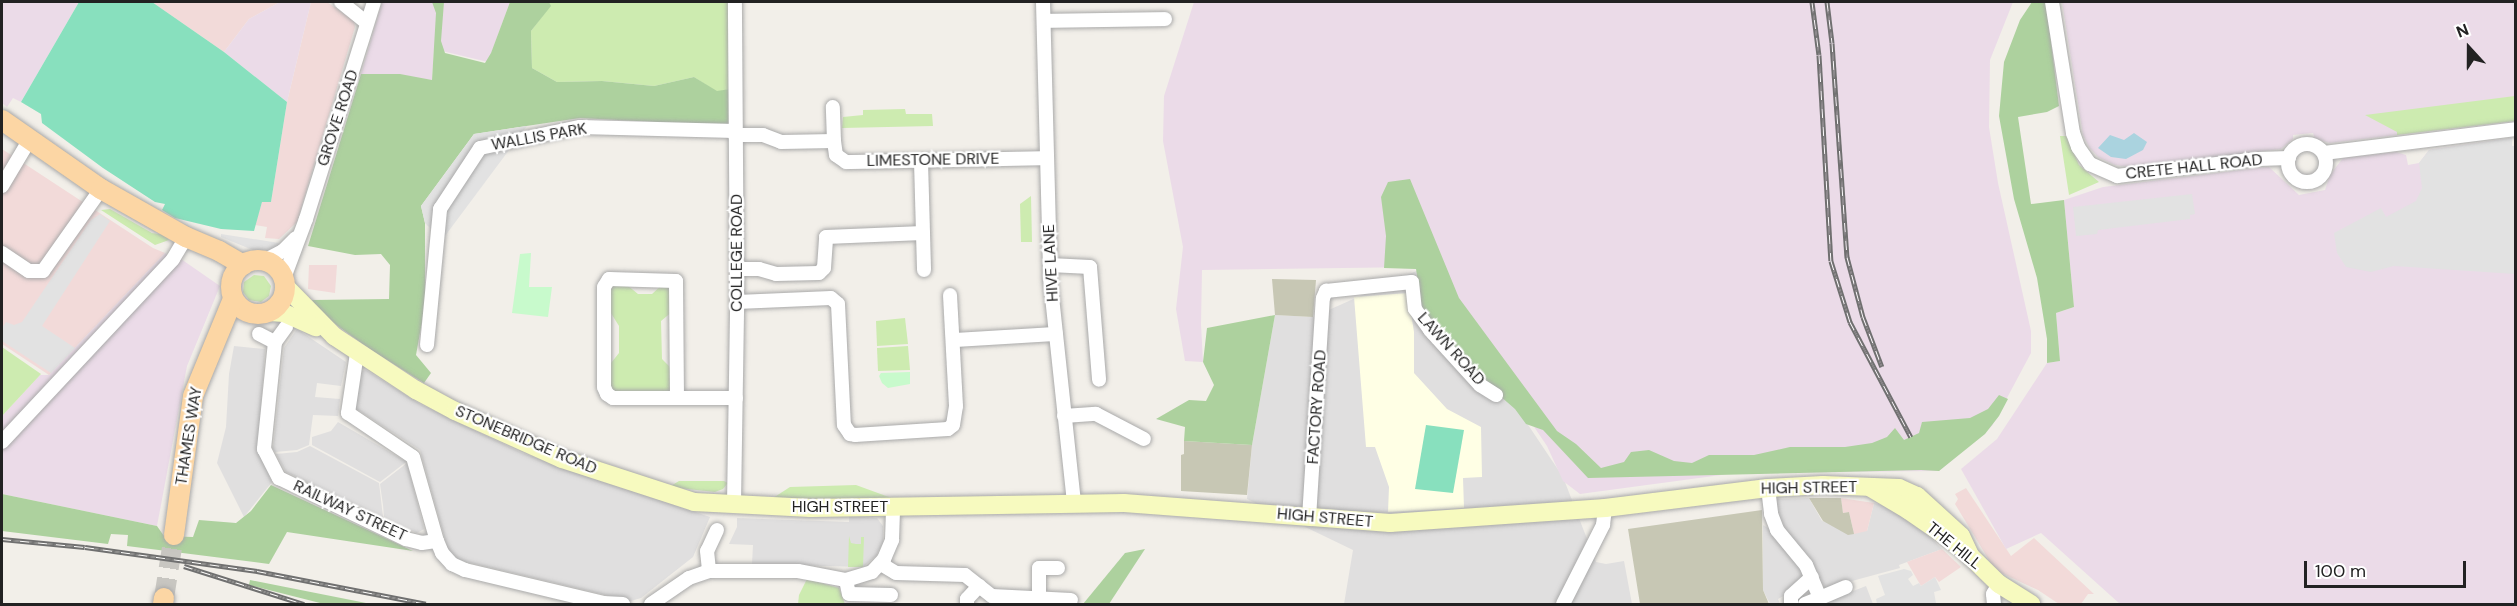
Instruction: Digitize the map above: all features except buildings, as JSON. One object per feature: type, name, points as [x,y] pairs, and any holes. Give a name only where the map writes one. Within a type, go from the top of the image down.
[{"type":"main road","points":[[2,120],[101,189],[186,237],[219,251],[238,271]]},
{"type":"main road","points":[[216,340],[261,313],[283,299],[285,283],[277,267],[264,261],[251,261],[238,271],[233,299],[238,306],[261,313]]},
{"type":"main road","name":"STONEBRIDGE ROAD","points":[[285,283],[334,336]]},
{"type":"main road","name":"THAMES WAY","points":[[174,535],[192,396],[233,299]]},
{"type":"main road","name":"STONEBRIDGE ROAD","points":[[261,313],[299,319],[334,336],[455,411],[562,459],[694,502],[734,504]]},
{"type":"main road","points":[[1868,487],[1899,488],[1917,496],[1961,536],[1971,557]]},
{"type":"main road","name":"HIGH STREET","points":[[734,504],[811,508],[1074,503],[1162,504],[1309,518],[1396,523],[1605,508],[1768,488],[1868,487],[1908,510]]},
{"type":"main road","name":"THE HILL","points":[[1908,510],[1971,557],[1999,584],[2031,604]]},
{"type":"street","points":[[340,2],[367,23]]},
{"type":"street","name":"GROVE ROAD","points":[[285,283],[374,2]]},
{"type":"street","name":"COLLEGE ROAD","points":[[734,504],[737,302],[735,2]]},
{"type":"street","name":"HIVE LANE","points":[[1043,2],[1050,265],[1074,503]]},
{"type":"street","name":"CRETE HALL ROAD","points":[[2052,2],[2073,133],[2078,147],[2090,164],[2118,176],[2258,159],[2289,158],[2294,149],[2304,144],[2313,146],[2324,153],[2516,129]]},
{"type":"street","points":[[1044,21],[1165,19]]},
{"type":"street","points":[[833,107],[834,141]]},
{"type":"street","name":"WALLIS PARK","points":[[427,345],[440,209],[480,148],[580,127],[735,133],[762,135],[781,141],[834,141]]},
{"type":"street","points":[[2,186],[30,140]]},
{"type":"street","name":"LIMESTONE DRIVE","points":[[834,141],[836,155],[844,162],[1047,158]]},
{"type":"street","points":[[2289,158],[2295,176],[2311,188],[2325,164],[2324,153]]},
{"type":"street","points":[[921,160],[924,270]]},
{"type":"street","points":[[2,254],[29,271],[43,271],[101,189]]},
{"type":"street","points":[[737,269],[759,269],[776,274],[819,273],[824,268],[826,237],[922,233]]},
{"type":"street","points":[[264,261],[283,251],[300,235]]},
{"type":"street","points":[[2,442],[173,259],[186,237]]},
{"type":"street","points":[[1050,265],[1090,267],[1099,380]]},
{"type":"street","points":[[677,397],[676,281],[609,279],[604,287],[604,387],[607,394],[613,398],[736,398]]},
{"type":"street","name":"LAWN ROAD","points":[[1323,296],[1331,290],[1412,282],[1415,309],[1430,330],[1480,385],[1496,395]]},
{"type":"street","points":[[737,302],[831,297],[838,304],[844,425],[850,434],[948,429],[953,425],[956,406],[950,295]]},
{"type":"street","name":"FACTORY ROAD","points":[[1309,518],[1323,296]]},
{"type":"street","points":[[259,334],[275,342],[286,327]]},
{"type":"street","points":[[954,340],[1056,334]]},
{"type":"street","name":"RAILWAY STREET","points":[[275,342],[264,449],[279,478],[406,539],[422,543],[437,542]]},
{"type":"street","points":[[357,352],[348,414],[413,457],[437,542],[442,553],[452,564],[465,570],[603,603],[622,604]]},
{"type":"street","points":[[1064,416],[1096,414],[1144,439]]},
{"type":"street","points":[[1768,488],[1771,514],[1777,530],[1806,565],[1820,598]]},
{"type":"street","points":[[651,604],[692,577],[709,571],[801,572],[846,580],[869,574],[881,564],[892,540],[893,508]]},
{"type":"street","points":[[1563,604],[1603,525],[1605,508]]},
{"type":"street","points":[[709,571],[707,551],[717,530]]},
{"type":"street","points":[[881,564],[896,573],[963,575],[992,596],[1071,600]]},
{"type":"street","points":[[1039,598],[1039,568],[1058,568]]},
{"type":"street","points":[[1791,604],[1791,596],[1812,577]]},
{"type":"street","points":[[846,580],[849,594],[891,595]]},
{"type":"street","points":[[1994,604],[1993,594],[1999,584]]},
{"type":"street","points":[[967,604],[967,599],[979,586]]},
{"type":"street","points":[[1805,604],[1846,587]]},
{"type":"shaded area","points":[[2,2],[79,2],[21,102],[13,98],[7,107],[2,103]]},
{"type":"shaded area","points":[[152,2],[280,2],[249,19],[224,52]]},
{"type":"shaded area","points":[[280,2],[311,2],[287,102],[224,52],[249,19]]},
{"type":"shaded area","points":[[311,2],[327,2],[354,21],[355,27],[297,222],[279,239],[265,238],[267,227],[255,225],[262,202],[271,202],[287,102]]},
{"type":"shaded area","points":[[382,2],[510,2],[488,62],[434,49],[432,80],[361,74]]},
{"type":"shaded area","points":[[1194,2],[2013,2],[1990,60],[1989,127],[1998,183],[2031,331],[2031,353],[1992,426],[1939,471],[1736,473],[1580,494],[1563,481],[1547,446],[1522,409],[1417,267],[1202,270],[1203,362],[1185,361],[1176,309],[1183,247],[1163,141],[1164,96]]},
{"type":"shaded area","points":[[2062,2],[2515,2],[2515,121],[2330,143],[2315,139],[2313,133],[2293,135],[2293,139],[2281,149],[2129,167],[2115,165],[2098,157],[2089,147],[2083,135]]},
{"type":"shaded area","points":[[527,126],[442,240],[425,223],[421,206],[474,134]]},
{"type":"shaded area","points":[[2512,138],[2512,146],[2516,146],[2515,604],[2120,604],[2041,533],[2006,549],[1961,469],[1997,439],[2047,363],[2060,361],[2056,313],[2074,307],[2064,200],[2103,187],[2265,167],[2269,167],[2299,195],[2325,190],[2330,175],[2343,158],[2396,152],[2406,155],[2408,165],[2419,163],[2429,150]]},
{"type":"shaded area","points":[[2512,138],[2512,146],[2516,146],[2515,274],[2394,266],[2371,272],[2346,267],[2337,253],[2334,233],[2381,208],[2386,217],[2416,201],[2422,188],[2419,163],[2429,150]]},
{"type":"shaded area","points":[[2,149],[153,248],[165,253],[49,375],[2,344]]},
{"type":"shaded area","points":[[2192,194],[2195,214],[2190,215],[2190,219],[2098,230],[2097,234],[2076,236],[2073,207]]},
{"type":"shaded area","points":[[100,214],[110,221],[42,326],[75,348],[51,373],[2,341],[2,328],[6,322],[14,325],[22,322],[91,220]]},
{"type":"shaded area","points":[[221,234],[279,243],[277,248],[258,252],[221,237]]},
{"type":"shaded area","points":[[165,253],[177,262],[181,259],[220,286],[187,366],[157,526],[2,494],[2,416],[40,375],[49,375]]},
{"type":"shaded area","points":[[309,265],[337,265],[335,293],[308,289]]},
{"type":"shaded area","points":[[1423,268],[1563,477],[1596,562],[1606,564],[1624,561],[1632,604],[1344,604],[1353,550],[1247,499],[1252,445],[1275,315],[1313,317]]},
{"type":"shaded area","points":[[1272,279],[1316,280],[1313,317],[1275,315]]},
{"type":"shaded area","points":[[1408,293],[1414,332],[1414,373],[1447,409],[1481,427],[1482,477],[1463,478],[1464,508],[1388,512],[1389,487],[1375,447],[1366,447],[1354,297]]},
{"type":"shaded area","points":[[297,329],[346,362],[341,386],[317,383],[315,397],[340,399],[338,416],[313,415],[309,445],[297,450],[275,452],[273,449],[284,348]]},
{"type":"shaded area","points":[[234,346],[265,349],[258,452],[272,482],[244,517],[217,463],[226,427],[229,374]]},
{"type":"shaded area","points":[[366,370],[420,404],[522,453],[710,517],[693,557],[641,598],[624,603],[606,595],[458,560],[448,550],[420,450],[355,408],[362,371]]},
{"type":"shaded area","points":[[338,422],[406,462],[380,482],[312,445],[312,437],[331,431]]},
{"type":"shaded area","points":[[1184,441],[1252,445],[1247,495],[1181,491],[1181,455],[1184,454]]},
{"type":"shaded area","points":[[310,446],[379,483],[383,517],[286,472],[276,454],[297,452]]},
{"type":"shaded area","points":[[407,463],[424,529],[417,533],[384,517],[380,484]]},
{"type":"shaded area","points":[[1966,488],[2011,556],[2034,538],[2094,594],[2088,594],[2081,604],[2059,604],[2038,590],[1995,570],[1955,504],[1958,499],[1955,494]]},
{"type":"shaded area","points":[[1809,498],[1822,521],[1867,531],[1874,503],[1888,507],[1925,532],[1942,549],[1899,565],[1900,568],[1826,588],[1811,559],[1786,532],[1777,510],[1777,499]]},
{"type":"shaded area","points":[[1809,498],[1841,498],[1843,513],[1849,512],[1854,534],[1848,535],[1823,521]]},
{"type":"shaded area","points":[[1841,498],[1874,503],[1867,531],[1854,534],[1849,512],[1843,513]]},
{"type":"shaded area","points":[[1762,510],[1763,590],[1769,604],[1640,604],[1628,529]]},
{"type":"shaded area","points":[[849,516],[877,518],[883,526],[883,543],[876,556],[863,567],[752,564],[753,545],[729,544],[737,527],[737,518],[849,522]]},
{"type":"shaded area","points":[[1763,525],[1770,529],[1803,573],[1801,580],[1789,593],[1778,599],[1780,604],[1770,604],[1763,590]]},
{"type":"shaded area","points":[[1942,549],[1961,567],[1939,582],[1935,577],[1921,586],[1907,562]]},
{"type":"shaded area","points":[[1904,569],[1911,571],[1913,575],[1908,579],[1913,586],[1919,583],[1921,586],[1935,577],[1941,590],[1934,592],[1936,603],[1877,604],[1876,599],[1885,595],[1878,576]]},
{"type":"shaded area","points":[[1866,586],[1873,604],[1820,604]]},
{"type":"green space","points":[[79,2],[152,2],[224,52],[287,102],[271,202],[262,202],[254,231],[221,229],[175,218],[162,210],[165,204],[155,202],[103,168],[42,123],[41,114],[21,102]]},
{"type":"green space","points":[[432,2],[444,2],[441,41],[445,53],[485,63],[510,2],[549,2],[551,6],[531,31],[532,68],[557,82],[602,81],[654,86],[694,77],[717,91],[730,89],[731,126],[580,118],[474,134],[421,206],[425,223],[425,305],[416,355],[431,373],[424,383],[371,350],[320,313],[312,300],[389,299],[390,265],[381,254],[355,255],[308,246],[361,74],[400,74],[432,80],[436,13]]},
{"type":"green space","points":[[549,2],[731,2],[730,89],[717,92],[694,77],[654,86],[602,81],[557,82],[532,68],[531,31],[550,6]]},
{"type":"green space","points":[[2032,2],[2046,2],[2059,106],[2047,112],[2018,117],[2031,204],[2064,200],[2074,307],[2056,313],[2060,361],[2047,363],[2047,339],[2037,278],[2014,199],[1999,116],[2004,62],[2020,20]]},
{"type":"green space","points":[[2515,96],[2515,121],[2397,135],[2397,132],[2365,115]]},
{"type":"green space","points":[[905,109],[906,114],[932,114],[933,126],[842,128],[843,117],[863,115],[863,110]]},
{"type":"green space","points":[[2060,136],[2066,136],[2079,165],[2099,182],[2069,195]]},
{"type":"green space","points":[[1410,179],[1459,298],[1557,431],[1576,444],[1601,468],[1624,462],[1631,452],[1649,450],[1674,461],[1692,463],[1709,455],[1754,455],[1790,447],[1845,447],[1872,443],[1887,437],[1895,428],[1904,440],[1919,433],[1922,422],[1970,418],[1988,409],[1999,395],[2008,399],[1999,416],[1985,434],[1939,471],[1588,478],[1543,430],[1526,424],[1515,409],[1476,375],[1428,319],[1422,308],[1416,269],[1384,268],[1386,236],[1381,197],[1388,182]]},
{"type":"green space","points":[[1031,196],[1032,242],[1021,242],[1020,204]]},
{"type":"green space","points":[[110,209],[152,233],[165,235],[169,240],[155,245],[101,210]]},
{"type":"green space","points":[[531,253],[529,287],[552,287],[548,317],[512,313],[520,254]]},
{"type":"green space","points":[[254,275],[264,276],[271,286],[269,296],[261,302],[249,300],[243,292],[244,282]]},
{"type":"green space","points":[[665,282],[670,283],[673,311],[661,321],[662,359],[672,369],[672,393],[668,395],[609,391],[607,368],[619,353],[619,326],[609,310],[611,285],[627,285],[638,294],[652,294]]},
{"type":"green space","points":[[1275,315],[1252,445],[1184,441],[1185,427],[1156,419],[1189,400],[1206,401],[1214,385],[1203,362],[1207,328]]},
{"type":"green space","points":[[905,318],[908,344],[877,346],[876,321]]},
{"type":"green space","points":[[908,346],[910,370],[878,371],[877,348]]},
{"type":"green space","points":[[2,347],[41,374],[2,416]]},
{"type":"green space","points":[[910,372],[910,384],[888,388],[879,376],[881,373]]},
{"type":"green space","points":[[1426,425],[1464,430],[1453,493],[1415,489]]},
{"type":"green space","points":[[679,481],[724,481],[728,483],[723,489],[715,492],[669,487]]},
{"type":"green space","points":[[271,485],[413,551],[287,532],[269,564],[127,546],[128,535],[111,534],[108,544],[2,531],[2,494],[157,526],[164,536],[193,537],[199,520],[236,523],[251,511]]},
{"type":"green space","points":[[856,485],[897,500],[773,498],[790,487]]},
{"type":"green space","points":[[849,536],[851,543],[856,544],[861,544],[861,537],[864,537],[863,567],[848,567]]},
{"type":"green space","points":[[1145,549],[1109,604],[1083,604],[1125,553]]},
{"type":"green space","points":[[807,579],[839,588],[845,604],[798,604],[799,595]]},
{"type":"green space","points":[[250,580],[371,604],[324,604],[249,585]]},
{"type":"water","points":[[2134,133],[2147,142],[2143,150],[2126,159],[2111,157],[2098,148],[2110,135],[2124,140]]},
{"type":"tunnel","points":[[164,598],[174,535]]},
{"type":"railway","points":[[1812,2],[1819,55],[1831,261],[1850,322],[1911,437]]},
{"type":"railway","points":[[1827,2],[1847,257],[1863,317],[1882,367]]},
{"type":"railway","points":[[2,539],[85,547],[257,571],[426,604]]},
{"type":"railway","points":[[184,566],[304,604]]}]
